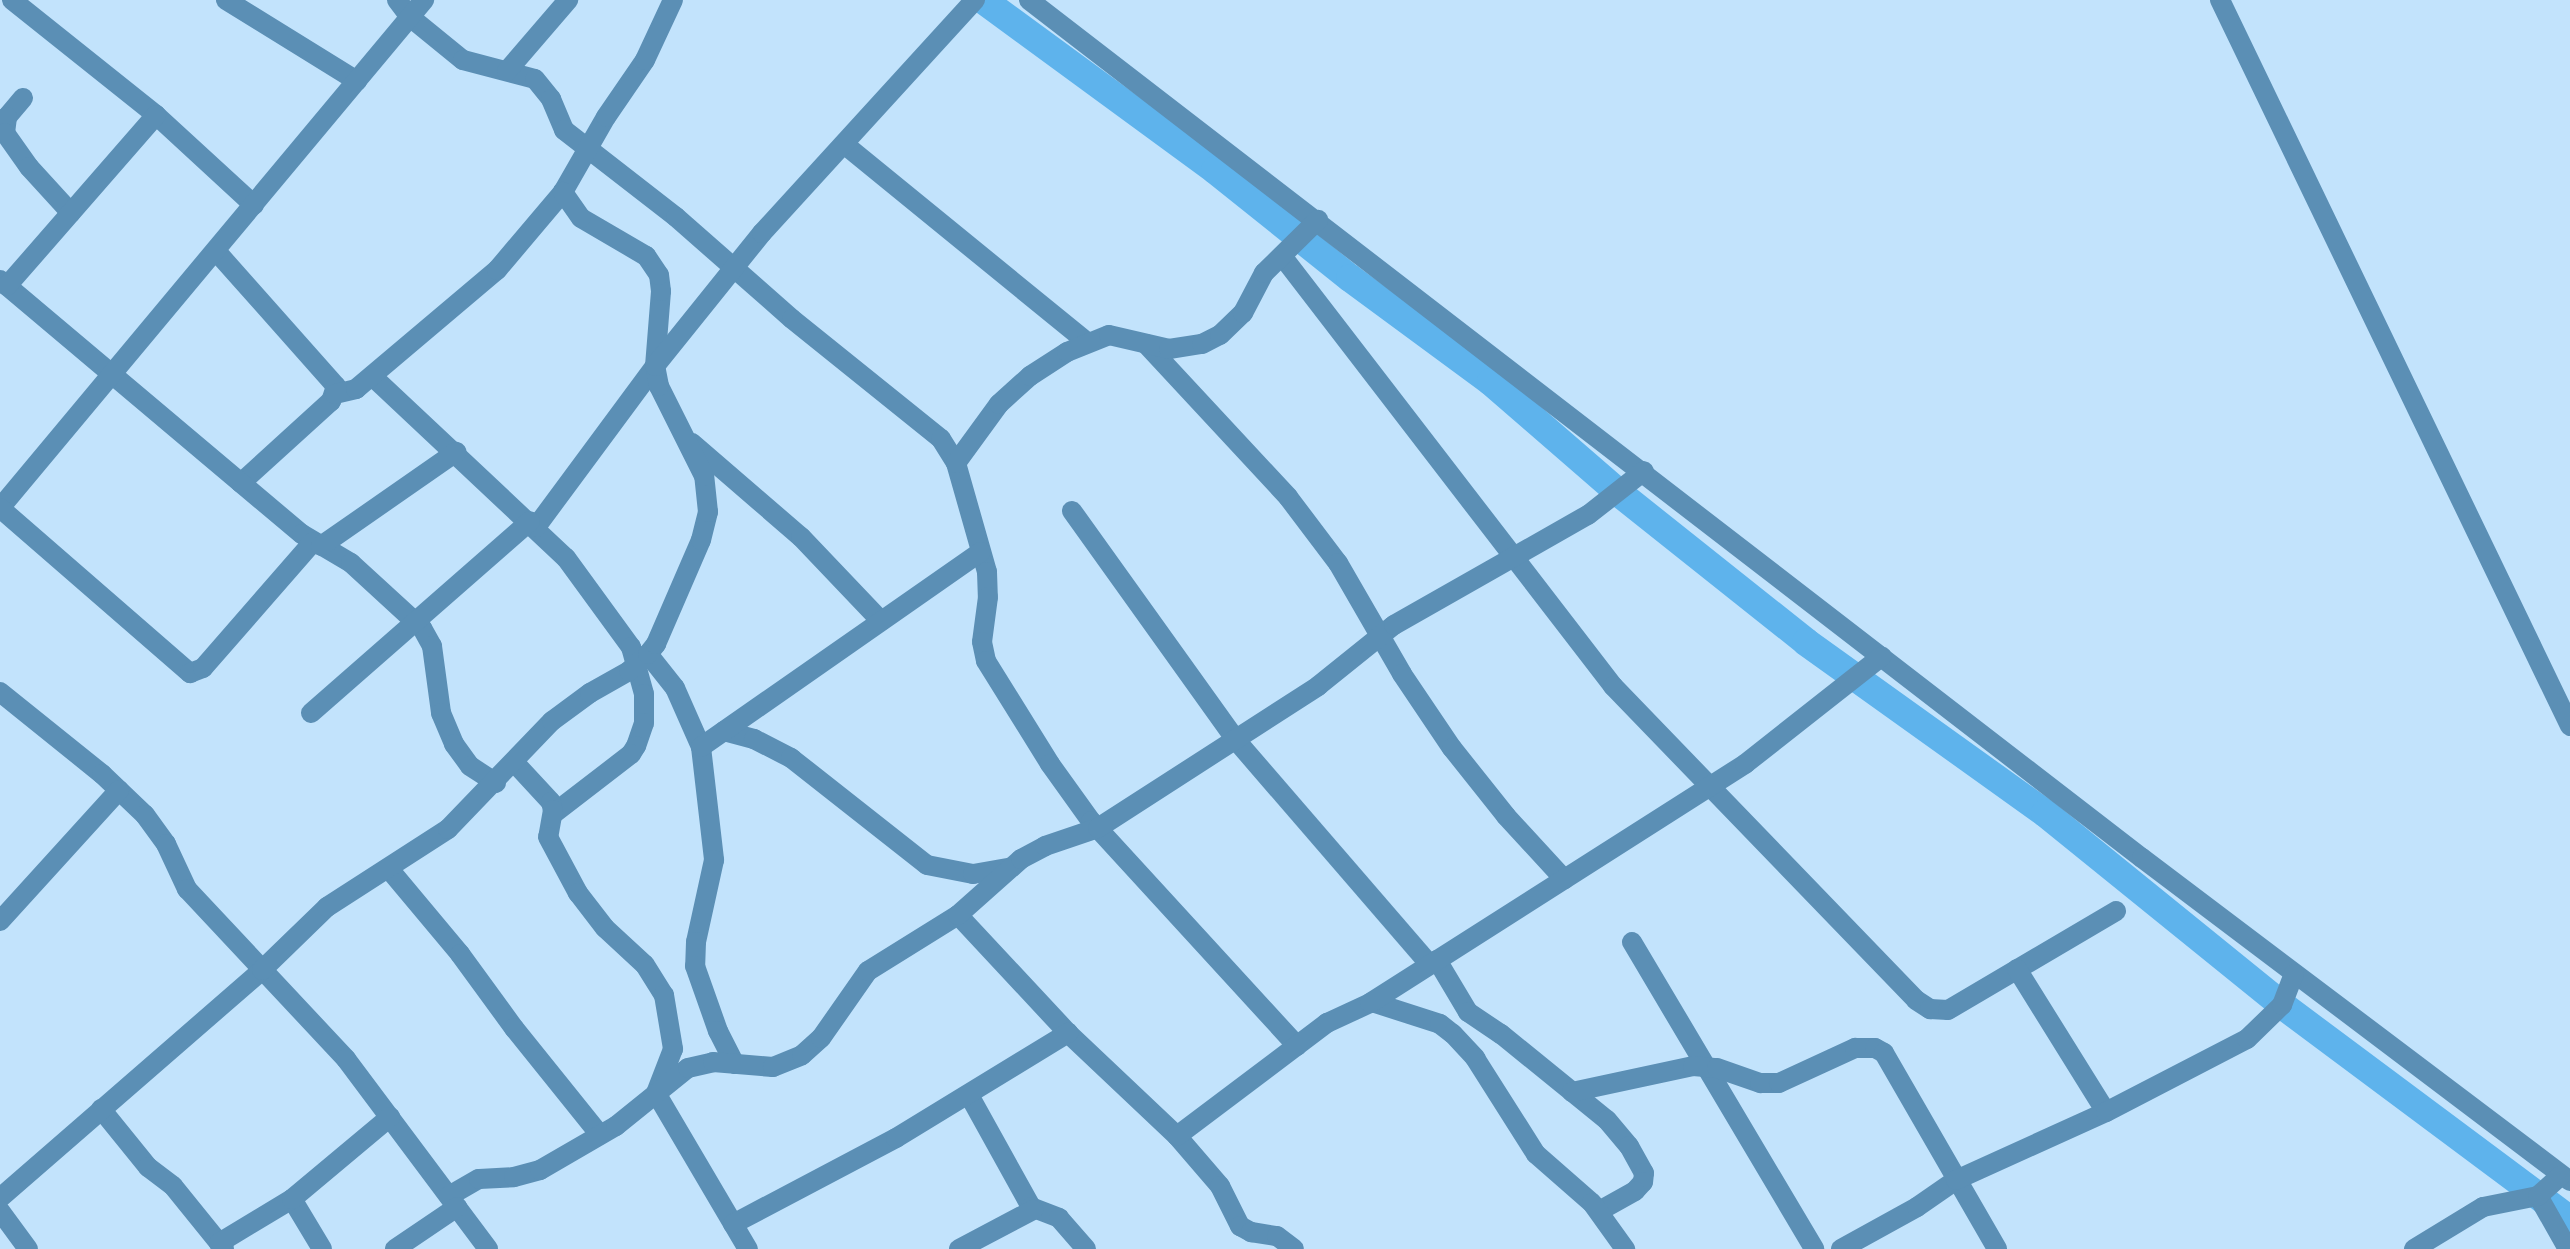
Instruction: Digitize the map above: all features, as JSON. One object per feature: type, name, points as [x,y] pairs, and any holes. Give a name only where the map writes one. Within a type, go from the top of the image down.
[{"type":"street","points":[[12,0],[156,115],[254,205]]},
{"type":"street","points":[[226,0],[357,81]]},
{"type":"street","points":[[397,0],[410,17],[463,60],[487,69],[528,75],[541,84],[551,99],[560,124],[935,433],[956,463],[981,552],[988,587],[982,629],[986,661],[1050,764],[1098,828],[1297,1046]]},
{"type":"street","points":[[424,0],[0,508],[190,673],[203,668],[317,544],[456,452]]},
{"type":"street","points":[[507,71],[568,0]]},
{"type":"street","points":[[241,483],[335,394],[353,391],[497,270],[563,192],[588,146],[645,60],[673,0]]},
{"type":"street","points":[[311,713],[533,524],[733,269],[975,0]]},
{"type":"street","points":[[1029,0],[2294,974],[2566,1178],[2538,1196],[2483,1207],[2414,1249]]},
{"type":"street","points":[[2220,0],[2570,726]]},
{"type":"street","points":[[23,98],[7,117],[5,133],[29,167],[71,213]]},
{"type":"street","points":[[156,115],[71,213],[4,283],[241,483],[317,544],[351,563],[417,623],[432,646],[441,713],[454,744],[470,766],[496,783]]},
{"type":"street","points":[[844,144],[1087,342]]},
{"type":"street","points":[[0,1198],[262,970],[327,907],[448,829],[496,783],[539,732],[570,706],[643,659],[656,644],[705,526],[706,487],[659,386],[655,366],[661,291],[656,268],[640,251],[581,218],[563,192]]},
{"type":"street","points":[[956,463],[985,419],[1014,389],[1048,363],[1087,342],[1117,335],[1146,344],[1181,348],[1220,335],[1236,322],[1257,283],[1318,220]]},
{"type":"street","points":[[216,251],[336,386],[335,394]]},
{"type":"street","points":[[1282,256],[1613,686],[1923,1005],[1948,1010],[2116,911]]},
{"type":"street","points":[[1146,344],[1288,497],[1338,563],[1426,711],[1478,783],[1564,879]]},
{"type":"street","points":[[372,376],[533,524],[566,558],[643,659],[675,688],[701,747],[714,860],[696,942],[695,966],[718,1031],[735,1064]]},
{"type":"street","points":[[685,437],[801,537],[881,621]]},
{"type":"street","points":[[395,1249],[479,1179],[514,1177],[540,1170],[600,1135],[688,1068],[713,1062],[773,1067],[802,1055],[821,1038],[868,971],[958,915],[1011,867],[1045,846],[1098,828],[1334,675],[1379,636],[1417,610],[1588,515],[1644,471]]},
{"type":"street","points":[[1072,511],[1235,739],[1433,963],[1468,1012],[1619,1132],[1644,1173],[1639,1188],[1599,1211]]},
{"type":"street","points":[[701,747],[981,552]]},
{"type":"street","points":[[1177,1136],[1327,1023],[1372,1002],[1709,787],[1782,737],[1882,656]]},
{"type":"street","points":[[553,814],[611,770],[636,746],[645,711],[643,659]]},
{"type":"street","points":[[0,692],[119,790],[156,829],[196,900],[346,1059],[488,1249]]},
{"type":"street","points":[[724,731],[754,739],[791,758],[927,865],[973,874],[1011,867]]},
{"type":"street","points":[[514,762],[547,796],[553,814],[548,837],[565,872],[592,913],[645,965],[664,995],[673,1049],[656,1093]]},
{"type":"street","points":[[0,921],[119,790]]},
{"type":"street","points":[[389,869],[460,954],[514,1028],[600,1135]]},
{"type":"street","points":[[958,915],[1068,1033],[1177,1136],[1220,1186],[1240,1226],[1251,1232],[1277,1236],[1294,1249]]},
{"type":"street","points":[[1632,942],[1814,1249]]},
{"type":"street","points":[[2017,969],[2106,1112]]},
{"type":"street","points":[[1841,1249],[1917,1207],[1956,1180],[2106,1112],[2247,1039],[2282,1005],[2294,974]]},
{"type":"street","points":[[1372,1002],[1440,1024],[1453,1034],[1475,1058],[1536,1154],[1599,1211],[1625,1249]]},
{"type":"street","points":[[733,1224],[969,1095],[1068,1033]]},
{"type":"street","points":[[1572,1092],[1682,1067],[1704,1066],[1751,1081],[1779,1083],[1855,1048],[1875,1048],[1884,1053],[1997,1249]]},
{"type":"street","points":[[656,1093],[748,1249]]},
{"type":"street","points":[[969,1095],[1033,1210],[1059,1218],[1086,1249]]},
{"type":"street","points":[[101,1109],[148,1167],[173,1186],[221,1246],[292,1199],[390,1117]]},
{"type":"street","points":[[2538,1196],[2568,1249]]},
{"type":"street","points":[[292,1199],[322,1249]]},
{"type":"street","points":[[959,1249],[1033,1210]]},
{"type":"street","points":[[0,1212],[28,1249]]},
{"type":"waterway","points":[[983,0],[1215,170],[1350,278],[1491,382],[1619,493],[1806,642],[2045,813],[2282,1005],[2570,1220]]}]
